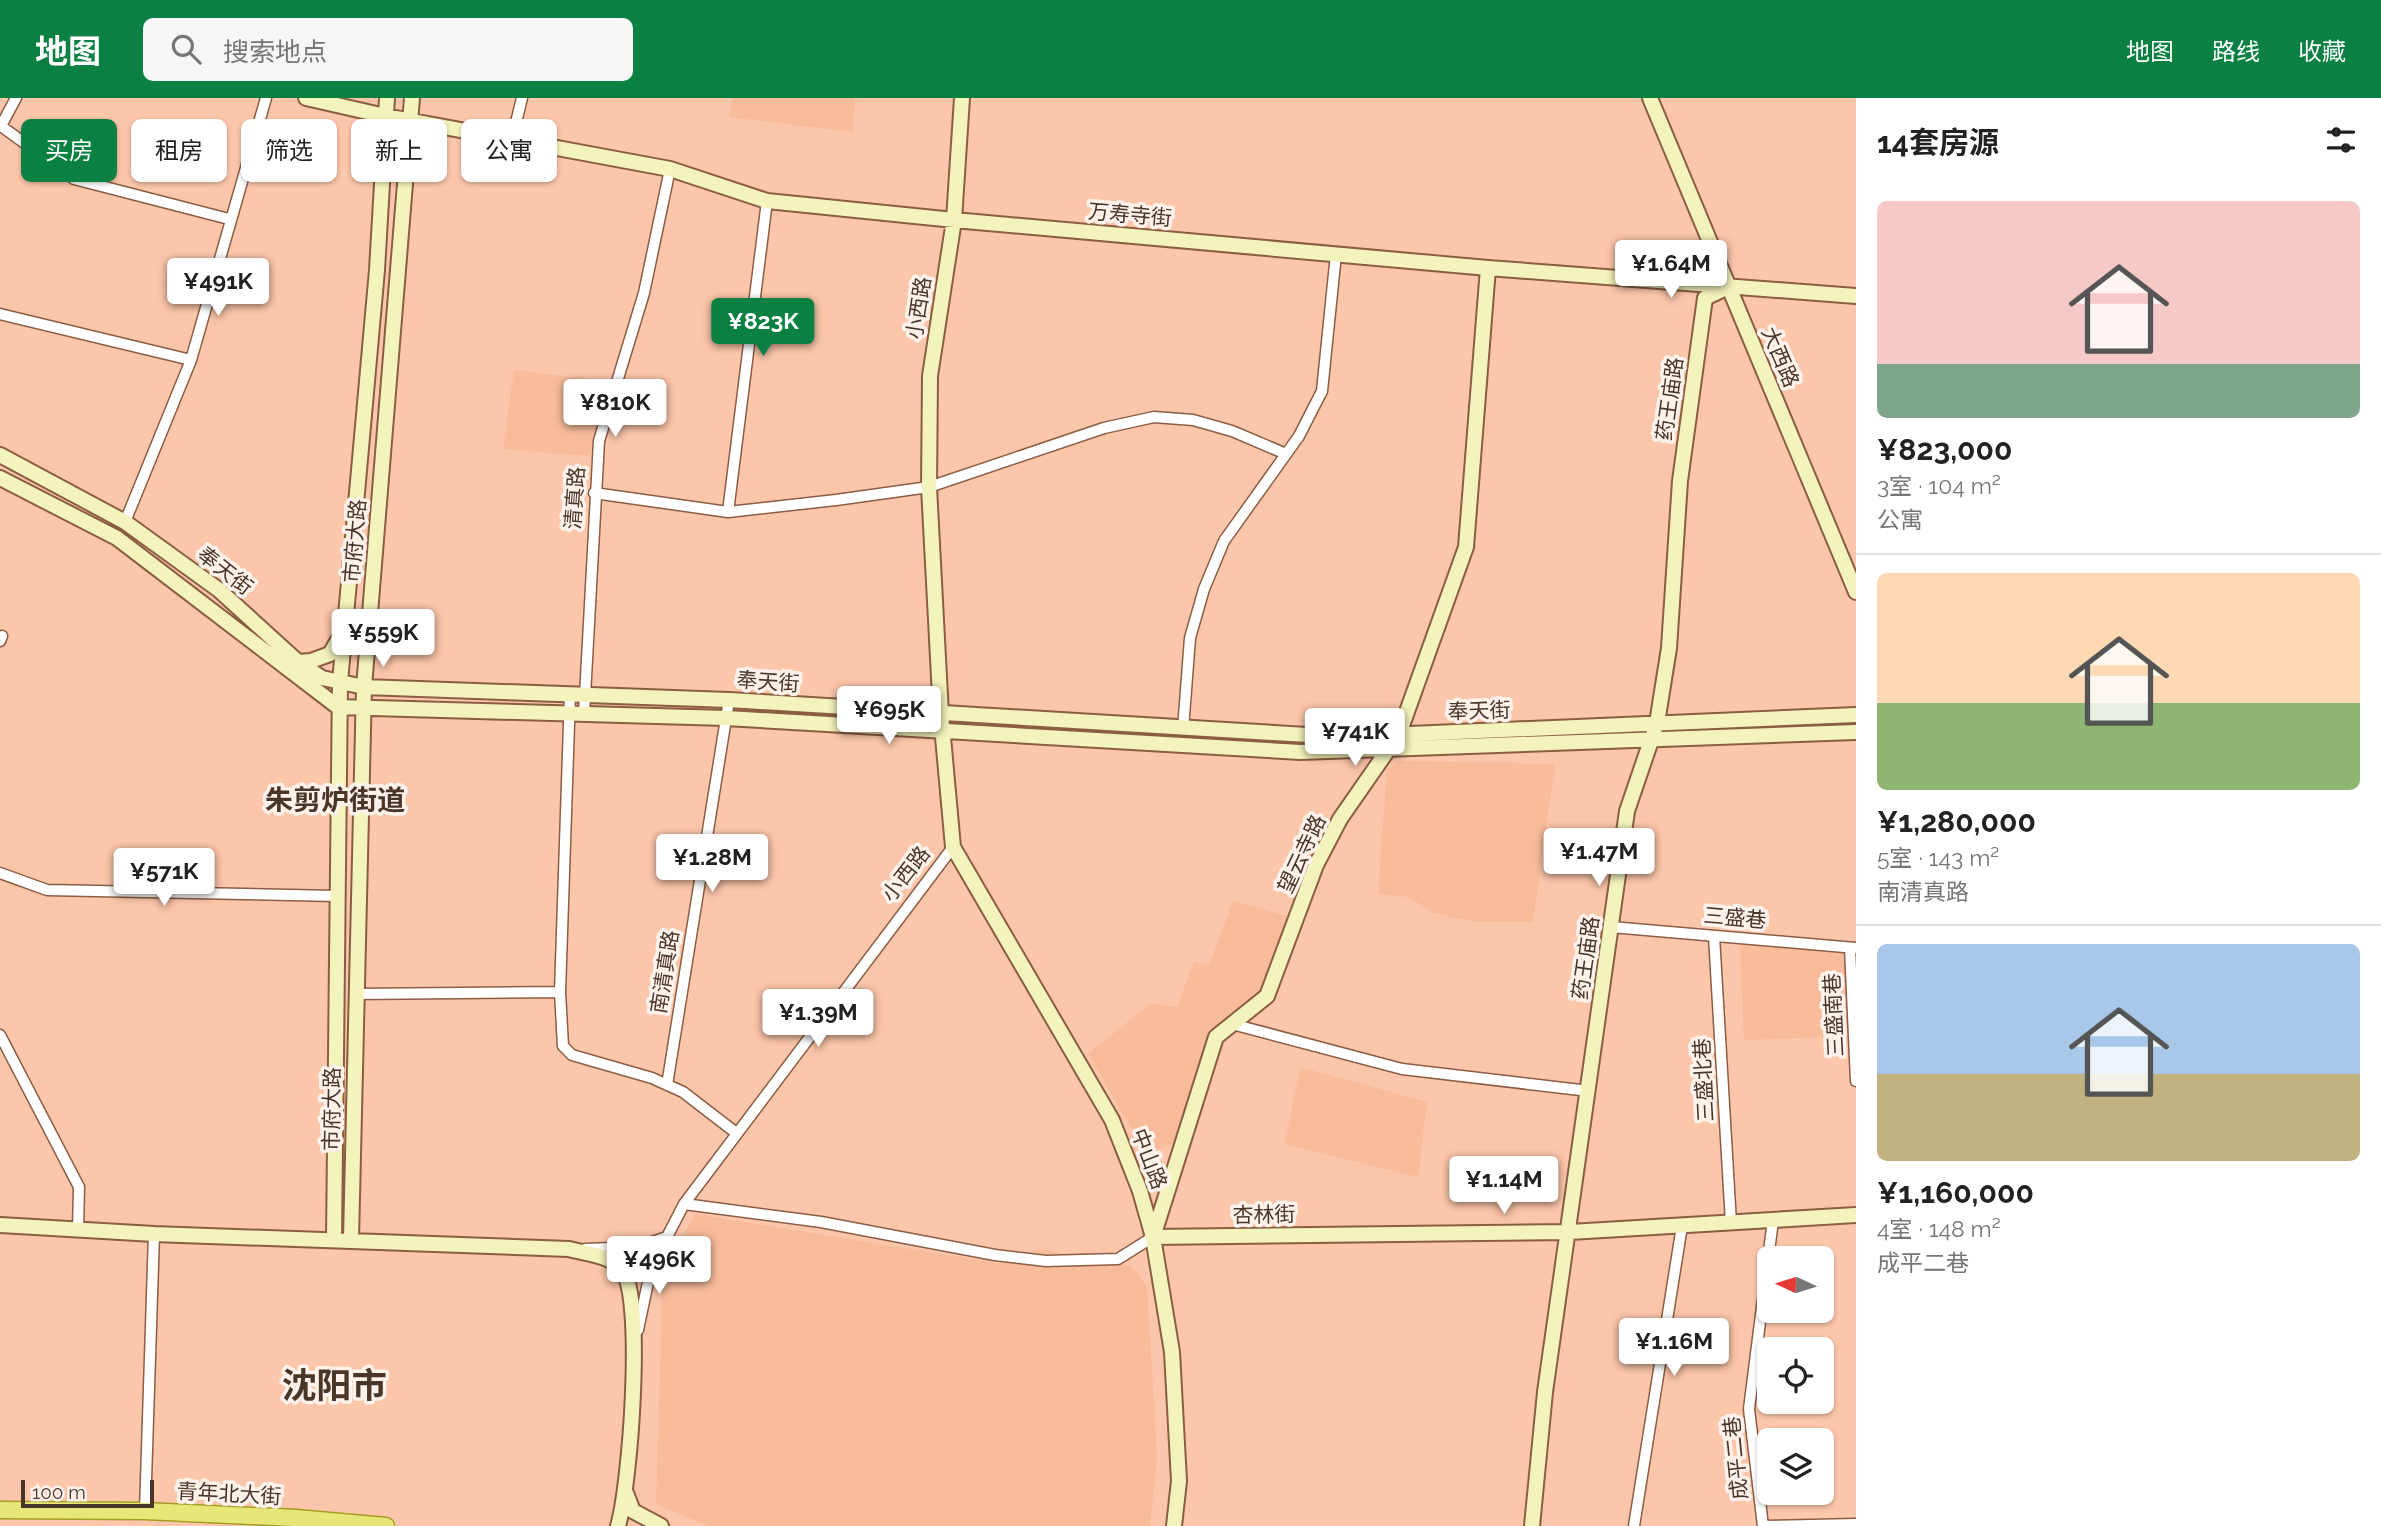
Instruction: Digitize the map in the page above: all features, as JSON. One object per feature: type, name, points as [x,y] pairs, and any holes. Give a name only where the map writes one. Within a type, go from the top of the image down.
[{"type":"main road","name":"万寿寺街","points":[[306,98],[404,119]]},
{"type":"main road","name":"市府大路","points":[[334,1240],[338,707],[377,270],[387,98]]},
{"type":"main road","name":"市府大路","points":[[410,119],[412,98]]},
{"type":"main road","name":"小西路","points":[[953,848],[943,732],[929,487],[930,376],[954,220],[962,98]]},
{"type":"main road","name":"大西路","points":[[1650,98],[1856,593]]},
{"type":"main road","name":"万寿寺街","points":[[557,148],[670,169],[767,201],[1488,268],[1856,296]]},
{"type":"main road","name":"市府大路","points":[[351,1240],[364,687],[405,182]]},
{"type":"main road","name":"望云寺路","points":[[1153,1237],[1216,1037],[1267,996],[1316,865],[1340,818],[1399,734],[1466,547],[1488,268]]},
{"type":"main road","name":"药王庙路","points":[[1532,1526],[1545,1392],[1570,1233],[1627,811],[1657,723],[1669,648],[1680,481],[1705,298],[1728,288]]},
{"type":"main road","name":"奉天街","points":[[0,455],[125,522],[219,590],[298,662],[322,678],[364,687],[729,700],[1340,737],[1856,715]]},
{"type":"main road","name":"奉天街","points":[[0,478],[117,538],[338,707],[726,718],[1300,752],[1388,751],[1430,746],[1856,732]]},
{"type":"main road","points":[[298,662],[330,654],[345,627]]},
{"type":"main road","name":"中山路","points":[[953,848],[1112,1120],[1140,1191],[1153,1237],[1172,1352],[1179,1481],[1174,1526]]},
{"type":"main road","name":"杏林街","points":[[1153,1237],[1570,1233],[1856,1215]]},
{"type":"main road","points":[[0,1225],[154,1234],[569,1250],[607,1259],[622,1270],[630,1290],[634,1348],[625,1490],[618,1526]]},
{"type":"main road","points":[[625,1490],[634,1511],[661,1526]]},
{"type":"main road","name":"青年北大街","points":[[0,1510],[145,1511],[386,1526]]},
{"type":"street","points":[[16,98],[1,126],[74,179],[229,219]]},
{"type":"street","points":[[125,522],[191,360],[229,219],[266,98]]},
{"type":"street","points":[[517,119],[522,98]]},
{"type":"street","name":"清真路","points":[[670,169],[644,293],[599,441],[577,695],[560,992],[563,1046],[572,1055],[682,1092],[735,1132]]},
{"type":"street","points":[[728,512],[767,201]]},
{"type":"street","points":[[1183,729],[1190,638],[1204,589],[1224,541],[1286,454],[1322,391],[1336,254]]},
{"type":"street","points":[[0,314],[191,360]]},
{"type":"street","points":[[594,493],[728,512],[929,487],[1104,428],[1154,417],[1193,420],[1232,431],[1286,454]]},
{"type":"street","name":"南清真路","points":[[667,1085],[729,700]]},
{"type":"street","name":"小西路","points":[[634,1348],[651,1268],[664,1238],[684,1204],[735,1132],[953,848]]},
{"type":"street","points":[[0,873],[47,891],[337,897]]},
{"type":"street","name":"三盛巷","points":[[1611,927],[1853,948]]},
{"type":"street","name":"三盛北巷","points":[[1714,936],[1731,1223]]},
{"type":"street","name":"三盛南巷","points":[[1853,948],[1856,1081]]},
{"type":"street","points":[[355,994],[560,992]]},
{"type":"street","points":[[1232,1024],[1402,1069],[1589,1091]]},
{"type":"street","points":[[0,1035],[79,1187],[78,1228]]},
{"type":"street","points":[[684,1204],[821,1222],[995,1255],[1046,1261],[1118,1259],[1153,1237]]},
{"type":"street","name":"成平二巷","points":[[1763,1526],[1749,1409],[1773,1220]]},
{"type":"street","points":[[1634,1526],[1682,1226]]},
{"type":"street","points":[[145,1511],[154,1234]]},
{"type":"street","points":[[569,1250],[637,1247],[664,1238]]},
{"type":"street","points":[[1763,1526],[1856,1524]]},
{"type":"shaded area","points":[[732,98],[855,98],[853,132],[729,117]]},
{"type":"shaded area","points":[[514,370],[610,382],[590,456],[503,449]]},
{"type":"shaded area","points":[[1400,761],[1555,764],[1533,922],[1477,922],[1433,913],[1409,897],[1378,894],[1387,769]]},
{"type":"shaded area","points":[[1233,901],[1290,917],[1263,994],[1217,1029],[1176,1143],[1146,1153],[1088,1054],[1151,1003],[1177,1007],[1194,962],[1209,966]]},
{"type":"shaded area","points":[[1740,941],[1848,949],[1851,1036],[1744,1040]]},
{"type":"shaded area","points":[[1300,1067],[1427,1102],[1418,1177],[1285,1144]]},
{"type":"shaded area","points":[[695,1214],[1003,1264],[1039,1249],[1131,1266],[1147,1286],[1157,1456],[1150,1526],[708,1526],[656,1504],[663,1272]]},
{"type":"district","name":"朱剪炉街道","points":[[335,800]]},
{"type":"district","name":"沈阳市","points":[[334,1386]]}]
